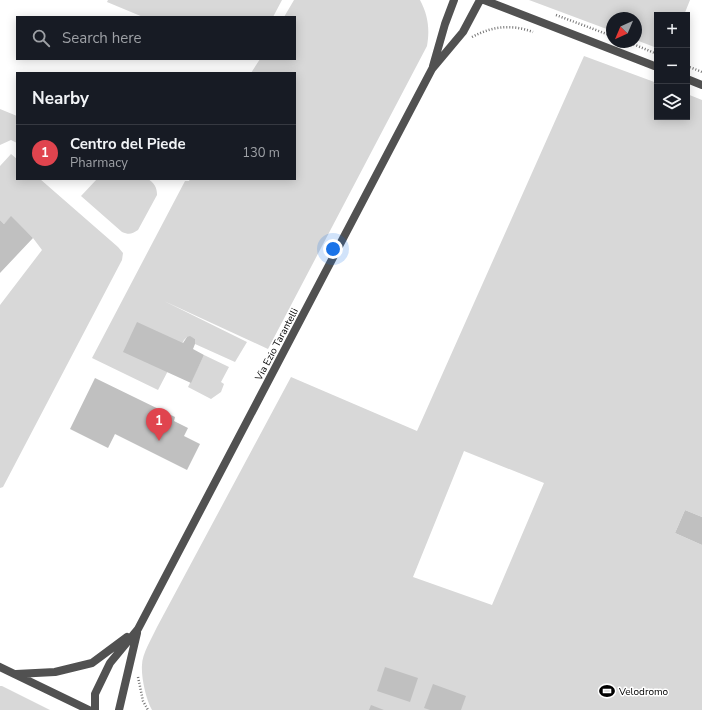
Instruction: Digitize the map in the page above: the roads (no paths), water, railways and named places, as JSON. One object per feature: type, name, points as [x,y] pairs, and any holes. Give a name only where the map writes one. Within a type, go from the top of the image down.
[{"type":"street","points":[[432,69],[445,24],[454,0]]},
{"type":"street","points":[[432,69],[463,32],[480,0]]},
{"type":"street","points":[[484,0],[654,66]]},
{"type":"street","name":"Via Ezio Tarantelli","points":[[138,630],[432,69]]},
{"type":"street","points":[[690,80],[702,85]]},
{"type":"street","points":[[16,674],[55,672],[92,663],[138,630]]},
{"type":"street","points":[[95,710],[95,694],[110,663],[138,630]]},
{"type":"street","points":[[119,710],[138,630]]},
{"type":"street","points":[[0,667],[89,710]]},
{"type":"place","name":"Centro del Piede","points":[[159,441]]},
{"type":"place","name":"Velodromo","points":[[607,691]]}]
